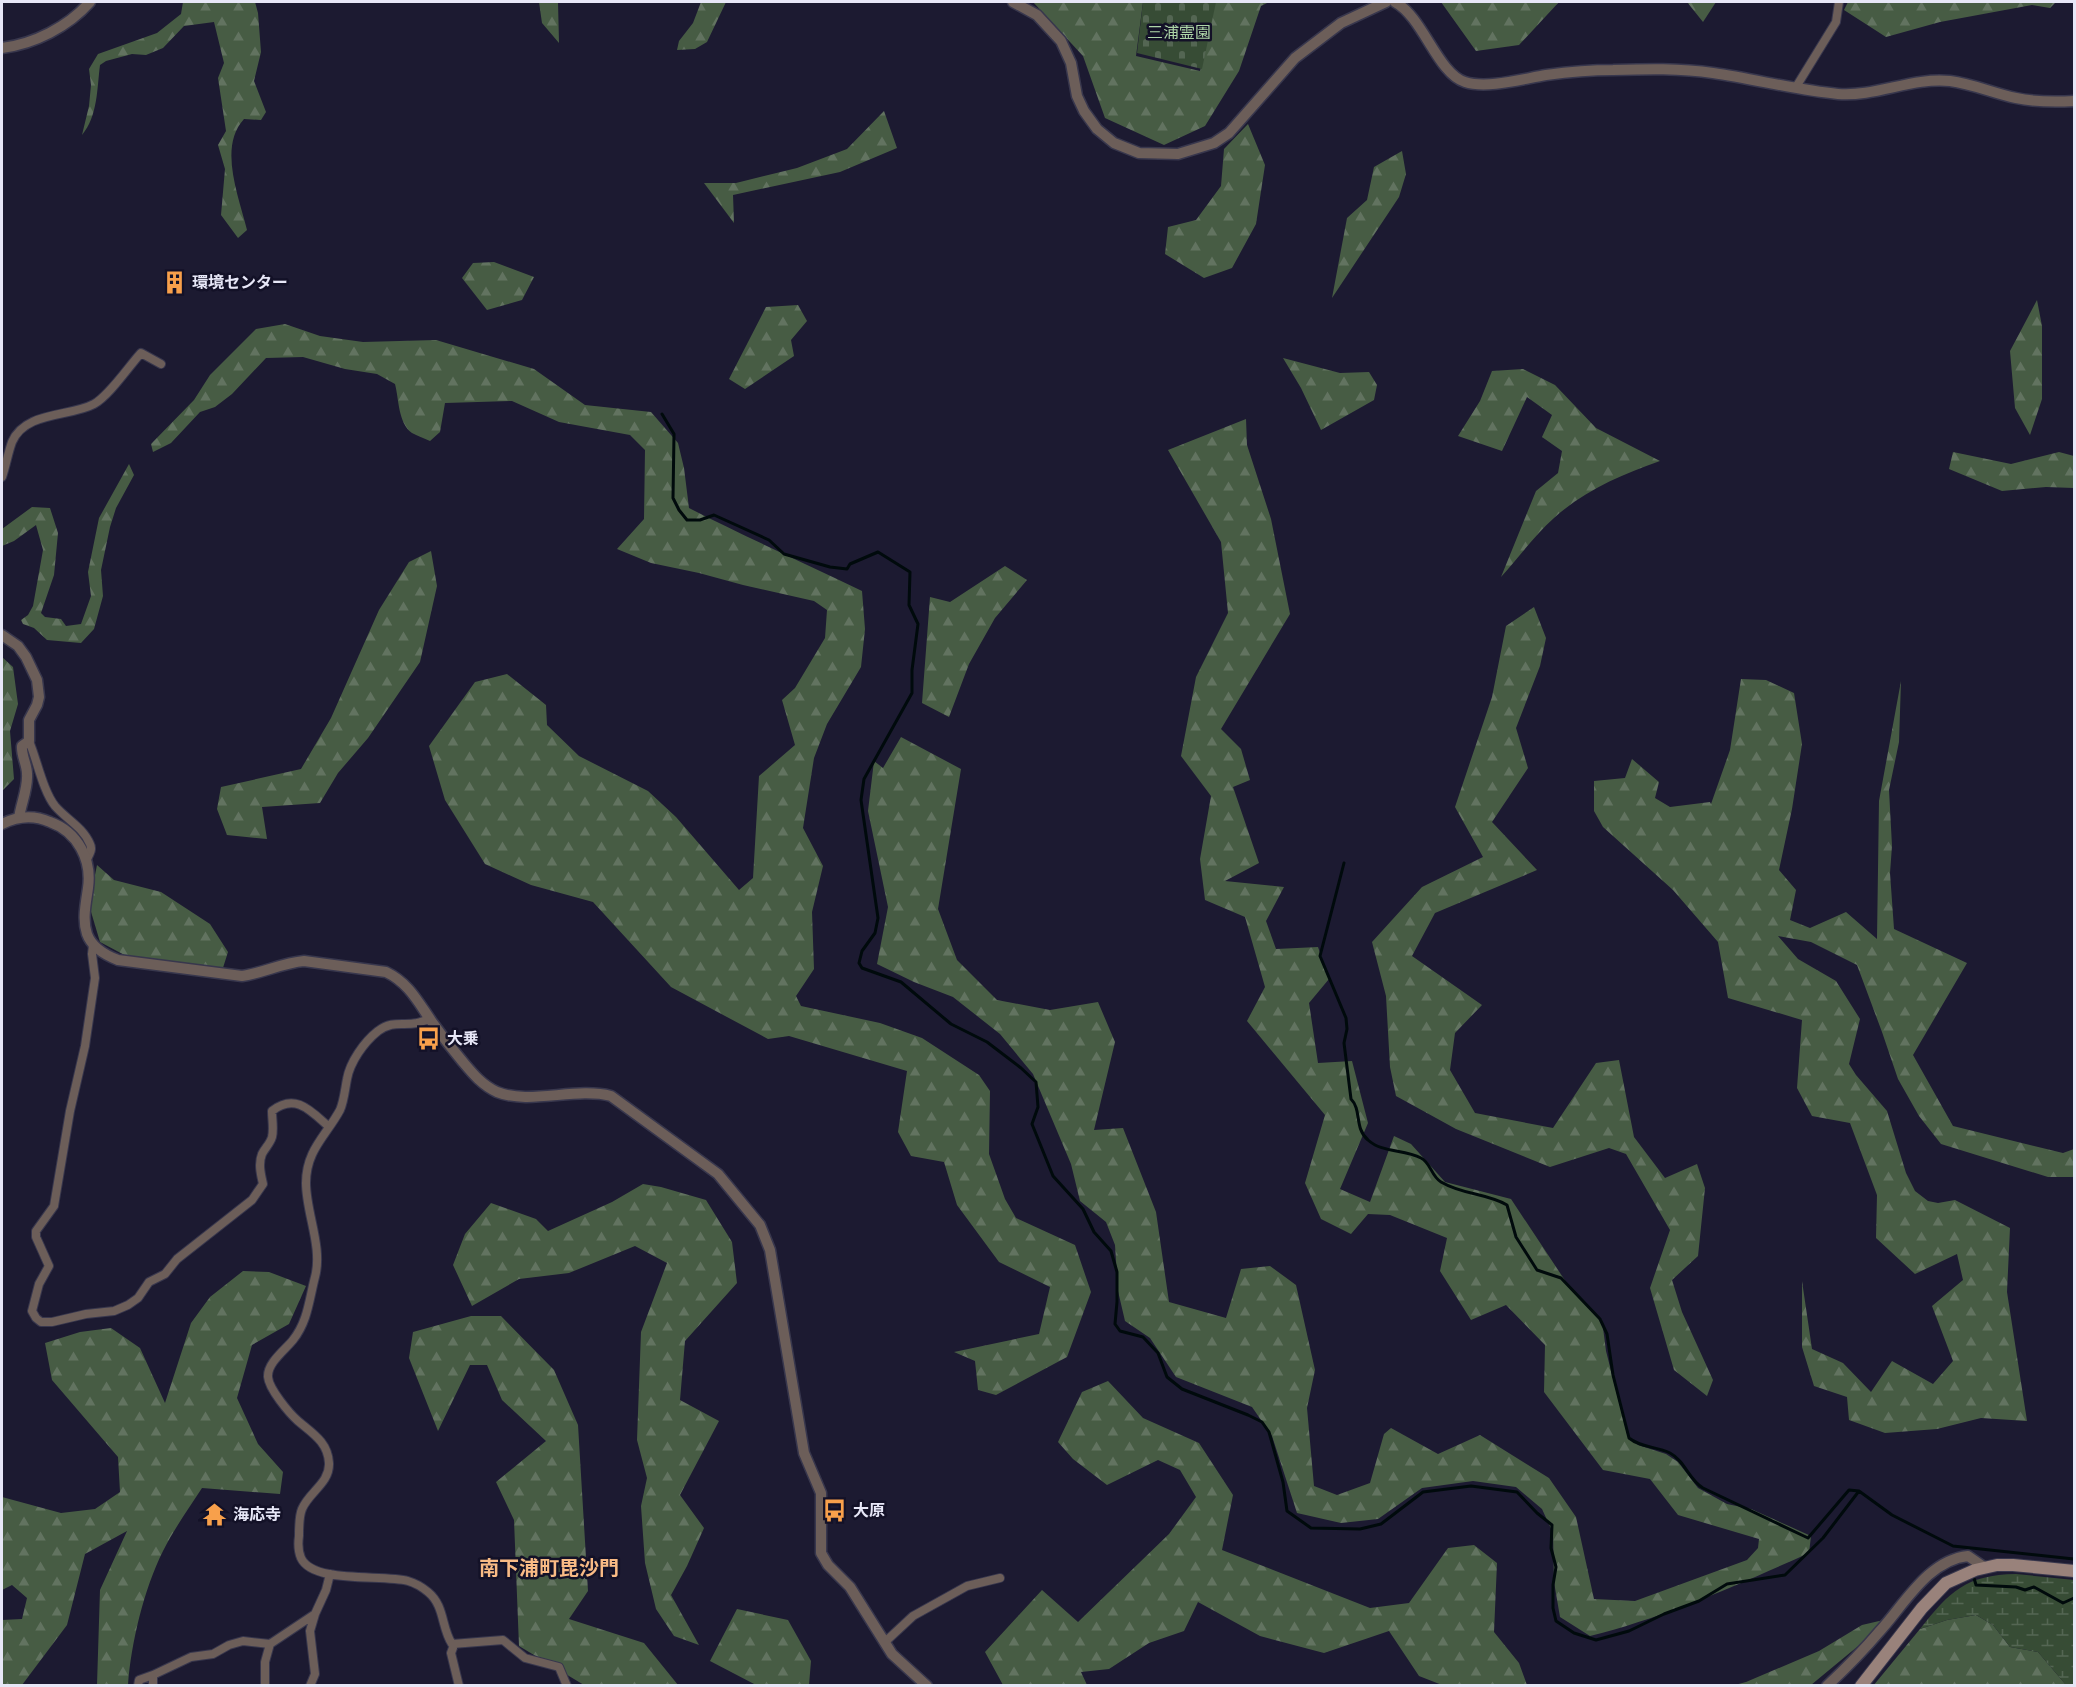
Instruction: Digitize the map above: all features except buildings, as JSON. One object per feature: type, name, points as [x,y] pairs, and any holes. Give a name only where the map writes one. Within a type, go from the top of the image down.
[{"type":"main road","points":[[1861,1686],[1922,1608],[1946,1583],[1984,1567],[2013,1565],[2074,1571]]},
{"type":"street","points":[[2,48],[42,37],[67,22],[90,2]]},
{"type":"street","points":[[1013,2],[1037,15],[1061,41],[1071,63],[1077,96],[1083,111],[1097,129],[1114,142],[1139,153],[1178,154],[1214,143],[1228,133],[1295,58],[1341,22],[1386,2]]},
{"type":"street","points":[[1395,2],[1410,15],[1450,72],[1462,81],[1477,85],[1562,73],[1676,70],[1712,73],[1852,94],[1947,81],[1973,84],[2015,98],[2074,101]]},
{"type":"street","points":[[1796,87],[1836,22],[1839,2]]},
{"type":"street","points":[[2,477],[13,439],[27,425],[42,418],[80,410],[97,402],[141,353],[160,364]]},
{"type":"street","points":[[2,635],[18,646],[37,680],[39,697],[29,720],[29,741],[49,796],[56,807],[82,831],[91,845],[86,861]]},
{"type":"street","points":[[19,818],[28,776],[21,750],[22,746],[29,741]]},
{"type":"street","points":[[2,824],[19,818],[39,818],[59,825],[76,840],[86,861],[89,878],[85,912],[87,934],[93,945],[104,954],[118,960],[242,976],[292,962],[386,972],[407,986],[478,1079],[495,1091],[519,1096],[602,1094],[611,1096],[710,1166],[728,1184],[760,1225],[770,1250],[804,1453],[821,1493],[821,1553],[828,1565],[850,1587],[892,1654],[927,1686]]},
{"type":"street","points":[[93,945],[95,978],[85,1046],[70,1111],[54,1206],[36,1231],[36,1237],[49,1266],[39,1284],[32,1311],[41,1322],[114,1311],[128,1305],[138,1298],[149,1282],[165,1274],[177,1259],[252,1200],[263,1184],[260,1172],[261,1161],[273,1135],[272,1112],[280,1104],[292,1103],[306,1107],[328,1126]]},
{"type":"street","points":[[430,1019],[416,1024],[399,1023],[387,1026],[377,1032],[350,1066],[340,1110],[312,1151],[306,1183],[316,1253],[316,1273],[303,1325],[270,1367],[268,1376],[274,1391],[296,1419],[319,1438],[328,1455],[329,1465],[325,1480],[302,1509],[298,1545],[304,1563],[314,1570],[330,1574],[398,1579],[422,1587],[440,1607],[446,1633],[454,1645]]},
{"type":"street","points":[[1827,1686],[1880,1632],[1926,1578],[1937,1569],[1950,1560],[1968,1556],[1984,1567]]},
{"type":"street","points":[[310,1686],[315,1674],[310,1631],[330,1574]]},
{"type":"street","points":[[885,1642],[913,1616],[967,1586],[1000,1578]]},
{"type":"street","points":[[138,1686],[139,1680],[153,1676],[190,1656],[213,1654],[243,1641],[270,1644],[315,1614]]},
{"type":"street","points":[[454,1645],[503,1640],[525,1658],[559,1667],[567,1686]]},
{"type":"street","points":[[265,1686],[265,1662],[270,1644]]},
{"type":"street","points":[[454,1645],[451,1649],[452,1659],[459,1686]]},
{"type":"street","points":[[153,1676],[153,1686]]},
{"type":"green space","points":[[183,2],[255,2],[258,13],[261,52],[254,81],[266,112],[261,120],[244,119],[236,130],[232,144],[233,173],[247,230],[238,238],[221,215],[225,169],[218,145],[226,131],[218,78],[224,63],[214,22],[184,26],[163,48],[146,55],[132,54],[106,61],[100,65],[94,111],[82,135],[89,106],[91,85],[89,69],[98,54],[157,33],[181,14]]},
{"type":"green space","points":[[539,2],[558,2],[559,43],[542,23]]},
{"type":"green space","points":[[701,2],[726,2],[707,42],[695,49],[677,50],[679,41],[693,23]]},
{"type":"green space","points":[[1033,2],[1143,2],[1136,56],[1200,71],[1215,2],[1269,2],[1261,6],[1239,71],[1205,126],[1164,145],[1105,118],[1083,56]]},
{"type":"green space","name":"三浦霊園","points":[[1143,2],[1216,2],[1202,69],[1137,53]]},
{"type":"green space","points":[[1441,2],[1559,2],[1519,45],[1476,51]]},
{"type":"green space","points":[[1687,2],[1716,2],[1703,22]]},
{"type":"green space","points":[[1848,2],[2056,2],[2050,8],[2032,5],[1940,22],[1886,37],[1844,10]]},
{"type":"green space","points":[[884,111],[897,148],[840,172],[733,195],[734,223],[704,183],[736,183],[797,168],[847,149]]},
{"type":"green space","points":[[1248,124],[1265,165],[1256,224],[1232,268],[1204,278],[1165,254],[1168,227],[1196,220],[1221,186],[1224,149]]},
{"type":"green space","points":[[1402,151],[1406,174],[1399,197],[1332,298],[1347,218],[1367,200],[1374,167]]},
{"type":"green space","points":[[494,262],[534,277],[522,300],[487,310],[462,278],[473,263]]},
{"type":"green space","points":[[2037,300],[2042,326],[2042,399],[2030,435],[2015,408],[2010,351]]},
{"type":"green space","points":[[798,305],[807,321],[791,340],[794,356],[745,389],[729,379],[766,307]]},
{"type":"green space","points":[[285,324],[320,336],[363,342],[436,340],[534,369],[585,405],[651,412],[678,443],[689,508],[862,591],[865,629],[861,667],[827,724],[814,758],[803,828],[823,866],[812,912],[814,969],[796,996],[801,1006],[880,1023],[922,1038],[979,1075],[990,1091],[989,1154],[1005,1199],[1016,1218],[1075,1245],[1091,1292],[1067,1357],[996,1395],[978,1390],[975,1361],[954,1352],[1039,1334],[1050,1287],[999,1262],[957,1205],[944,1162],[911,1156],[898,1132],[907,1071],[789,1036],[768,1039],[671,987],[593,902],[531,885],[485,864],[445,800],[429,746],[475,682],[507,674],[546,705],[547,725],[579,756],[648,791],[676,817],[739,890],[753,878],[759,776],[795,745],[782,700],[795,688],[825,638],[827,610],[814,601],[651,563],[617,549],[644,519],[645,450],[630,435],[559,422],[512,401],[445,403],[440,432],[430,441],[407,429],[395,384],[377,374],[345,369],[303,357],[266,358],[232,394],[215,407],[200,412],[171,443],[153,452],[151,444],[194,400],[210,375],[256,329]]},
{"type":"green space","points":[[1283,358],[1340,373],[1369,372],[1377,385],[1374,400],[1321,430],[1301,388]]},
{"type":"green space","points":[[1523,369],[1555,385],[1596,428],[1660,461],[1604,484],[1578,499],[1540,532],[1501,577],[1536,491],[1558,473],[1562,451],[1542,437],[1552,415],[1527,397],[1502,451],[1458,436],[1480,401],[1492,371]]},
{"type":"green space","points":[[1246,419],[1247,445],[1271,519],[1290,614],[1221,729],[1241,749],[1250,780],[1233,787],[1259,863],[1225,881],[1284,887],[1266,921],[1276,949],[1318,947],[1329,979],[1309,1003],[1318,1063],[1352,1061],[1368,1123],[1340,1189],[1370,1202],[1394,1136],[1411,1144],[1445,1182],[1511,1199],[1568,1285],[1602,1320],[1606,1351],[1627,1434],[1638,1445],[1666,1454],[1678,1462],[1698,1488],[1727,1504],[1751,1509],[1811,1536],[1809,1553],[1673,1610],[1590,1636],[1560,1617],[1554,1582],[1553,1533],[1542,1509],[1516,1487],[1473,1481],[1422,1488],[1378,1519],[1341,1523],[1297,1513],[1272,1436],[1252,1407],[1176,1377],[1150,1338],[1125,1321],[1118,1291],[1115,1245],[1106,1222],[1080,1201],[1071,1164],[1033,1074],[1000,1034],[953,997],[877,964],[888,907],[868,811],[874,761],[883,768],[901,737],[961,769],[938,909],[957,960],[997,1000],[1050,1010],[1098,1002],[1115,1042],[1094,1130],[1123,1128],[1156,1212],[1169,1302],[1226,1318],[1241,1269],[1270,1266],[1296,1285],[1315,1370],[1307,1408],[1314,1486],[1337,1495],[1370,1483],[1384,1434],[1391,1428],[1438,1454],[1480,1435],[1549,1478],[1576,1517],[1594,1599],[1635,1601],[1747,1560],[1758,1548],[1759,1539],[1678,1515],[1650,1479],[1603,1470],[1544,1392],[1545,1345],[1506,1305],[1471,1320],[1440,1271],[1447,1238],[1390,1215],[1368,1214],[1351,1234],[1321,1219],[1305,1183],[1325,1115],[1247,1021],[1265,987],[1245,917],[1205,900],[1200,859],[1211,796],[1181,756],[1196,677],[1228,613],[1221,542],[1168,450]]},
{"type":"green space","points":[[1953,452],[2011,464],[2059,452],[2074,456],[2074,488],[2046,487],[2002,491],[1949,469]]},
{"type":"green space","points":[[129,464],[134,475],[116,508],[110,527],[101,570],[103,596],[94,629],[81,643],[47,640],[34,628],[23,624],[21,620],[28,615],[33,606],[43,550],[36,525],[14,541],[2,546],[2,529],[32,507],[50,508],[58,533],[54,575],[41,613],[45,617],[61,619],[66,626],[81,624],[91,596],[88,572],[99,518]]},
{"type":"green space","points":[[431,551],[437,586],[420,662],[368,738],[338,773],[320,803],[262,807],[267,839],[227,835],[217,809],[221,787],[301,769],[331,718],[379,610],[409,562]]},
{"type":"green space","points":[[1005,566],[1027,580],[995,618],[969,664],[949,717],[922,703],[930,597],[950,602]]},
{"type":"green space","points":[[1534,607],[1546,638],[1540,666],[1516,728],[1528,768],[1492,822],[1537,870],[1435,913],[1412,956],[1482,1005],[1455,1033],[1450,1070],[1475,1113],[1553,1128],[1596,1063],[1619,1060],[1634,1137],[1665,1178],[1697,1164],[1705,1188],[1698,1256],[1672,1280],[1682,1312],[1713,1380],[1707,1396],[1674,1370],[1650,1288],[1670,1230],[1626,1154],[1609,1148],[1550,1167],[1456,1129],[1396,1096],[1390,1067],[1386,996],[1372,942],[1422,887],[1483,857],[1455,807],[1492,697],[1506,626]]},
{"type":"green space","points":[[2,657],[13,667],[18,704],[10,731],[14,779],[2,791]]},
{"type":"green space","points":[[1741,679],[1766,680],[1794,693],[1802,744],[1792,809],[1779,870],[1796,890],[1790,920],[1810,928],[1846,912],[1877,939],[1879,801],[1901,681],[1899,742],[1889,790],[1892,846],[1890,873],[1894,929],[1967,963],[1913,1055],[1953,1126],[2063,1153],[2074,1149],[2074,1177],[2048,1177],[1941,1144],[1919,1116],[1898,1079],[1857,965],[1811,942],[1778,936],[1798,959],[1836,981],[1860,1019],[1849,1064],[1887,1111],[1906,1173],[1915,1191],[1928,1201],[1938,1203],[1955,1200],[2010,1228],[2007,1292],[2027,1421],[1981,1418],[1937,1429],[1885,1433],[1849,1420],[1847,1397],[1814,1386],[1802,1347],[1802,1281],[1812,1349],[1843,1363],[1871,1392],[1892,1361],[1933,1384],[1953,1361],[1932,1306],[1963,1280],[1957,1254],[1915,1274],[1876,1238],[1877,1195],[1850,1123],[1812,1116],[1797,1088],[1802,1020],[1728,998],[1718,942],[1673,890],[1603,827],[1594,811],[1594,781],[1625,778],[1632,759],[1659,782],[1655,798],[1670,807],[1710,802],[1711,804],[1730,750]]},
{"type":"green space","points":[[97,865],[114,880],[161,892],[210,924],[228,952],[221,974],[132,959],[100,942],[89,905]]},
{"type":"green space","points":[[643,1184],[706,1200],[732,1242],[737,1283],[685,1341],[680,1400],[719,1421],[680,1495],[704,1528],[671,1595],[699,1645],[674,1636],[656,1609],[645,1563],[641,1506],[647,1478],[637,1440],[641,1332],[667,1263],[635,1246],[569,1273],[519,1279],[472,1306],[453,1265],[465,1234],[491,1203],[536,1219],[548,1231],[612,1202]]},
{"type":"green space","points":[[243,1271],[269,1272],[306,1286],[289,1324],[252,1345],[237,1398],[258,1444],[283,1472],[280,1494],[202,1488],[167,1543],[156,1566],[135,1634],[128,1685],[97,1685],[100,1590],[127,1531],[85,1554],[67,1625],[22,1685],[2,1685],[2,1620],[22,1619],[27,1598],[12,1585],[2,1590],[2,1497],[61,1513],[95,1509],[120,1492],[118,1457],[52,1380],[45,1343],[80,1332],[111,1328],[140,1348],[165,1403],[191,1323],[210,1297]]},
{"type":"green space","points":[[471,1316],[501,1316],[554,1370],[578,1425],[588,1591],[569,1619],[644,1643],[678,1685],[584,1685],[519,1646],[514,1520],[496,1482],[546,1441],[502,1400],[487,1365],[470,1365],[438,1431],[409,1358],[413,1332]]},
{"type":"green space","points":[[1108,1381],[1143,1418],[1199,1443],[1233,1495],[1222,1550],[1370,1608],[1409,1603],[1448,1548],[1474,1545],[1497,1563],[1494,1632],[1519,1663],[1527,1685],[1442,1685],[1419,1676],[1389,1631],[1324,1653],[1260,1636],[1198,1602],[1184,1631],[1149,1643],[1109,1669],[1081,1672],[1087,1685],[1003,1685],[985,1652],[1042,1590],[1078,1622],[1169,1534],[1196,1497],[1180,1470],[1158,1460],[1107,1485],[1073,1459],[1058,1442],[1082,1392]]},
{"type":"green space","points":[[2016,1574],[2074,1580],[2074,1685],[2066,1685],[2038,1652],[2010,1647],[1993,1625],[1976,1615],[1947,1620],[1920,1629],[1950,1595],[1960,1588],[1984,1578]]},
{"type":"green space","points":[[737,1609],[788,1620],[811,1661],[809,1685],[756,1685],[710,1661]]},
{"type":"green space","points":[[1976,1615],[1993,1625],[2010,1647],[2038,1652],[2066,1685],[1873,1686],[1920,1629],[1947,1620]]},
{"type":"green space","points":[[1892,1618],[1811,1685],[1731,1686],[1746,1682],[1819,1651],[1862,1625]]},
{"type":"waterway","points":[[662,414],[674,434],[673,498],[687,520],[700,520],[714,515],[769,540],[784,554],[830,567],[847,569],[850,564],[878,552],[910,572],[909,605],[918,624],[912,670],[912,693],[864,779],[861,800],[878,918],[875,933],[862,951],[859,963],[862,968],[901,982],[951,1024],[987,1042],[1036,1082],[1038,1107],[1032,1124],[1053,1176],[1083,1209],[1094,1232],[1111,1251],[1117,1272],[1115,1324],[1120,1331],[1143,1337],[1158,1353],[1167,1377],[1182,1389],[1262,1422],[1269,1432],[1283,1482],[1287,1511],[1311,1528],[1360,1529],[1381,1524],[1423,1492],[1471,1486],[1517,1492],[1552,1525],[1551,1548],[1556,1567],[1553,1608],[1556,1621],[1574,1633],[1596,1640],[1629,1631],[1664,1614],[1699,1601],[1727,1584],[1785,1575],[1823,1538],[1859,1491]]},
{"type":"waterway","points":[[1344,863],[1320,956],[1346,1018],[1347,1029],[1344,1043],[1351,1099],[1356,1108],[1361,1130],[1368,1140],[1380,1147],[1421,1158],[1441,1182],[1507,1205],[1516,1237],[1537,1270],[1561,1278],[1600,1319],[1607,1334],[1613,1375],[1629,1438],[1638,1444],[1675,1456],[1703,1488],[1808,1538],[1849,1490],[1859,1491],[1892,1515],[1953,1546],[2074,1559]]},
{"type":"waterway","points":[[1974,1578],[1976,1585],[2016,1587],[2025,1590],[2034,1587],[2063,1603],[2074,1598]]},
{"type":"place","name":"環境センター","points":[[174,282]]},
{"type":"place","name":"大乗","points":[[429,1038]]},
{"type":"place","name":"大原","points":[[835,1510]]},
{"type":"place","name":"海応寺","points":[[215,1514]]},
{"type":"district","name":"南下浦町毘沙門","points":[[549,1567]]}]
